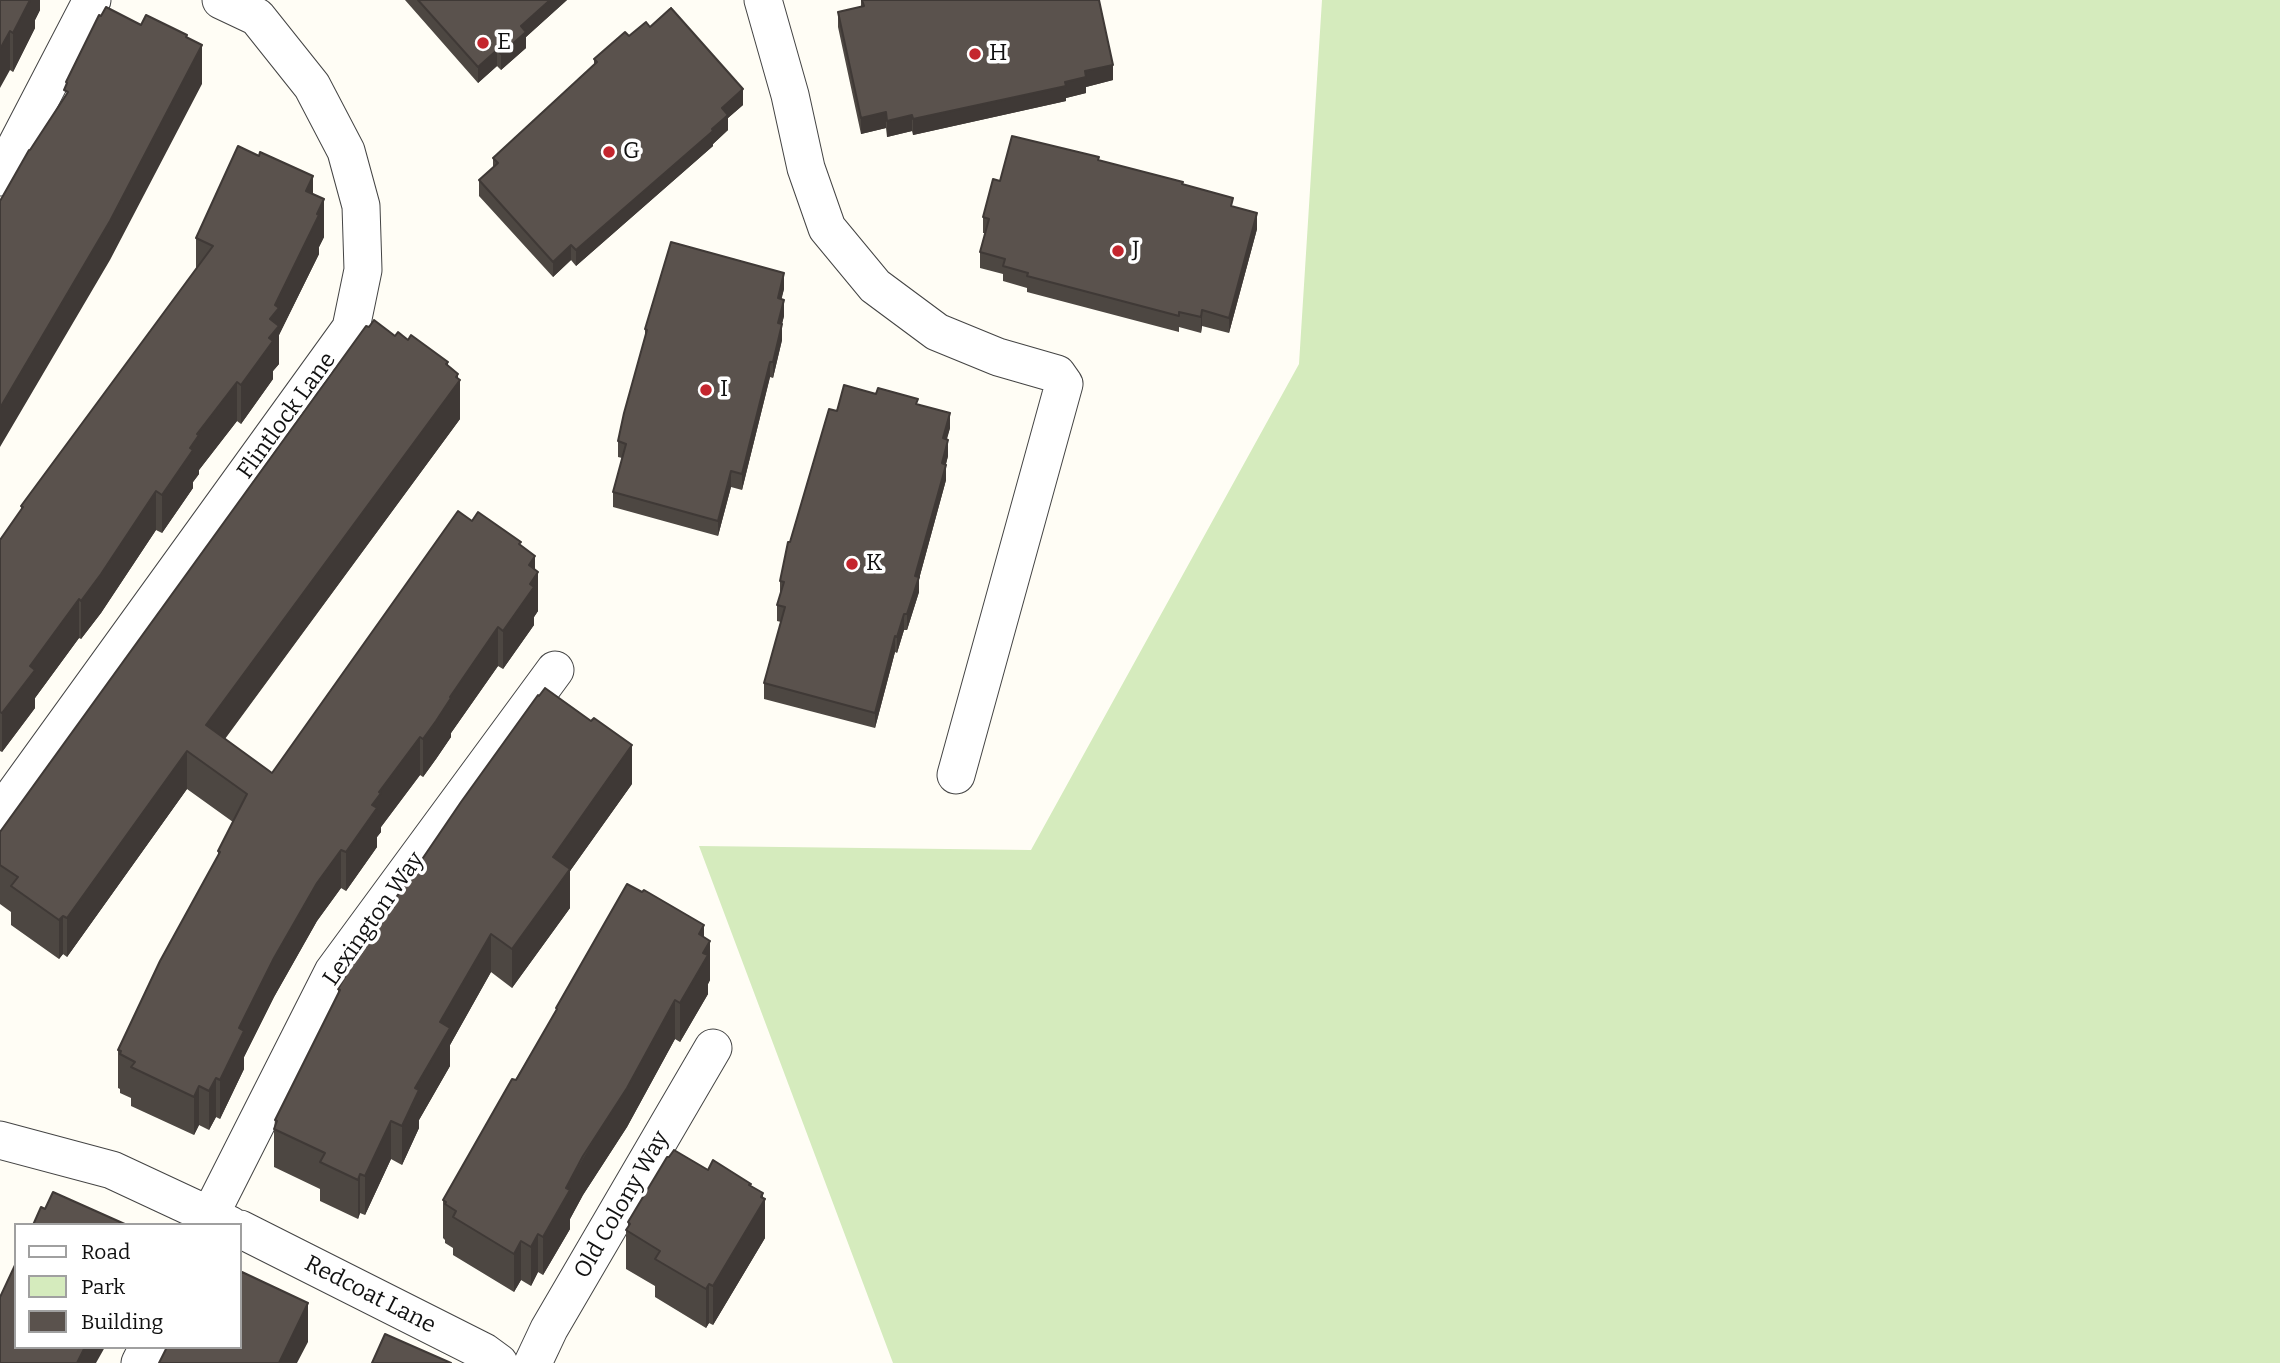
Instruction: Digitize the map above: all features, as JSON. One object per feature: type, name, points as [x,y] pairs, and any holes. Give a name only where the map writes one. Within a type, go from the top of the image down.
[{"type":"street","points":[[0,177],[92,0]]},
{"type":"street","name":"Flintlock Lane","points":[[0,814],[351,328],[363,270],[361,206],[346,151],[312,86],[257,17],[222,0]]},
{"type":"street","points":[[764,0],[790,95],[806,168],[828,228],[875,286],[937,332],[998,356],[1057,374],[1063,384],[956,775]]},
{"type":"street","name":"Lexington Way","points":[[221,1223],[333,972],[555,670]]},
{"type":"street","name":"Old Colony Way","points":[[533,1363],[550,1329],[713,1048]]},
{"type":"street","name":"Redcoat Lane","points":[[0,1140],[112,1170],[221,1223]]},
{"type":"street","name":"Redcoat Lane","points":[[242,1233],[484,1352],[499,1363]]},
{"type":"green space","points":[[1322,0],[2280,0],[2280,1363],[893,1363],[699,846],[1031,850],[1299,364]]},
{"type":"building","points":[[0,0],[30,0],[13,33],[10,31],[0,49]]},
{"type":"building","name":"E","points":[[418,0],[550,0],[521,26],[526,32],[501,54],[497,50],[478,67]]},
{"type":"building","name":"H","points":[[862,0],[1099,0],[1113,65],[1085,71],[1086,77],[1065,82],[1066,86],[913,119],[912,115],[887,121],[886,112],[861,118],[838,12],[864,6]]},
{"type":"building","points":[[106,7],[141,25],[146,15],[202,45],[110,221],[0,408],[0,201],[29,150],[68,92],[64,90],[66,82],[99,15],[101,16]]},
{"type":"building","name":"G","points":[[671,8],[743,89],[722,108],[728,115],[713,131],[576,250],[571,245],[553,262],[479,180],[498,163],[493,158],[597,62],[594,59],[625,32],[629,36],[646,22],[650,27]]},
{"type":"building","name":"J","points":[[1012,136],[1099,157],[1098,160],[1183,182],[1182,184],[1233,198],[1231,206],[1257,213],[1229,318],[1202,310],[1201,317],[1179,312],[1179,316],[1027,276],[1028,273],[1003,266],[1005,259],[980,252],[989,219],[983,217],[993,179],[1000,181]]},
{"type":"building","points":[[238,146],[259,156],[260,152],[313,176],[306,191],[324,199],[317,214],[319,215],[275,305],[279,308],[270,319],[279,326],[269,338],[273,341],[241,385],[237,382],[197,434],[199,435],[190,448],[193,450],[162,495],[156,491],[101,574],[81,601],[79,599],[30,666],[35,670],[2,713],[0,540],[23,507],[21,506],[213,246],[196,238]]},
{"type":"building","name":"I","points":[[671,242],[784,273],[778,298],[784,300],[778,323],[782,324],[773,362],[770,362],[742,474],[731,471],[718,521],[613,492],[626,444],[618,441],[624,413]]},
{"type":"building","points":[[374,320],[395,336],[398,332],[408,340],[411,335],[448,362],[446,364],[458,374],[456,377],[460,380],[206,725],[272,773],[458,511],[472,521],[478,512],[521,542],[519,544],[535,556],[529,565],[538,572],[530,584],[534,587],[503,631],[498,627],[436,721],[423,739],[420,737],[379,792],[381,793],[372,805],[377,808],[346,852],[341,850],[317,883],[274,958],[239,1028],[244,1031],[220,1080],[216,1078],[209,1091],[199,1086],[194,1097],[131,1067],[135,1062],[120,1054],[121,1051],[118,1050],[160,961],[220,852],[218,851],[247,794],[187,751],[67,918],[63,916],[59,920],[11,886],[18,877],[0,865],[0,832],[366,326],[369,327]]},
{"type":"building","name":"K","points":[[844,385],[876,394],[878,388],[918,399],[916,404],[950,413],[943,438],[948,440],[942,463],[946,465],[915,576],[919,577],[907,614],[904,614],[897,637],[895,636],[875,713],[764,683],[785,607],[777,605],[784,582],[780,581],[788,542],[829,409],[837,411]]},
{"type":"building","points":[[545,688],[591,721],[594,718],[632,745],[553,857],[570,869],[512,949],[491,934],[440,1022],[450,1028],[415,1088],[419,1090],[402,1126],[391,1121],[365,1176],[360,1174],[358,1180],[320,1162],[325,1153],[274,1129],[275,1120],[340,990],[338,989],[376,923],[378,924],[461,802]]},
{"type":"building","points":[[627,884],[642,892],[644,890],[704,925],[699,934],[710,941],[703,953],[708,955],[680,1003],[675,1000],[627,1088],[583,1156],[566,1188],[570,1190],[543,1237],[538,1234],[531,1247],[521,1241],[514,1254],[453,1217],[456,1211],[443,1200],[512,1079],[516,1080]]},
{"type":"building","points":[[674,1150],[708,1170],[713,1160],[763,1193],[761,1197],[765,1199],[713,1286],[709,1284],[706,1289],[655,1259],[660,1251],[626,1230],[630,1224],[628,1222],[667,1157]]},
{"type":"building","points":[[53,1192],[123,1223],[34,1223],[41,1207],[45,1209]]},
{"type":"building","points":[[14,1267],[14,1349],[84,1349],[77,1363],[0,1363],[0,1297]]},
{"type":"building","points":[[242,1272],[308,1303],[279,1363],[159,1363],[166,1349],[242,1349]]},
{"type":"building","points":[[385,1334],[451,1363],[372,1363]]},
{"type":"place","name":"E","points":[[483,43]]},
{"type":"place","name":"H","points":[[975,54]]},
{"type":"place","name":"G","points":[[609,152]]},
{"type":"place","name":"J","points":[[1118,251]]},
{"type":"place","name":"I","points":[[706,390]]},
{"type":"place","name":"K","points":[[852,564]]}]
